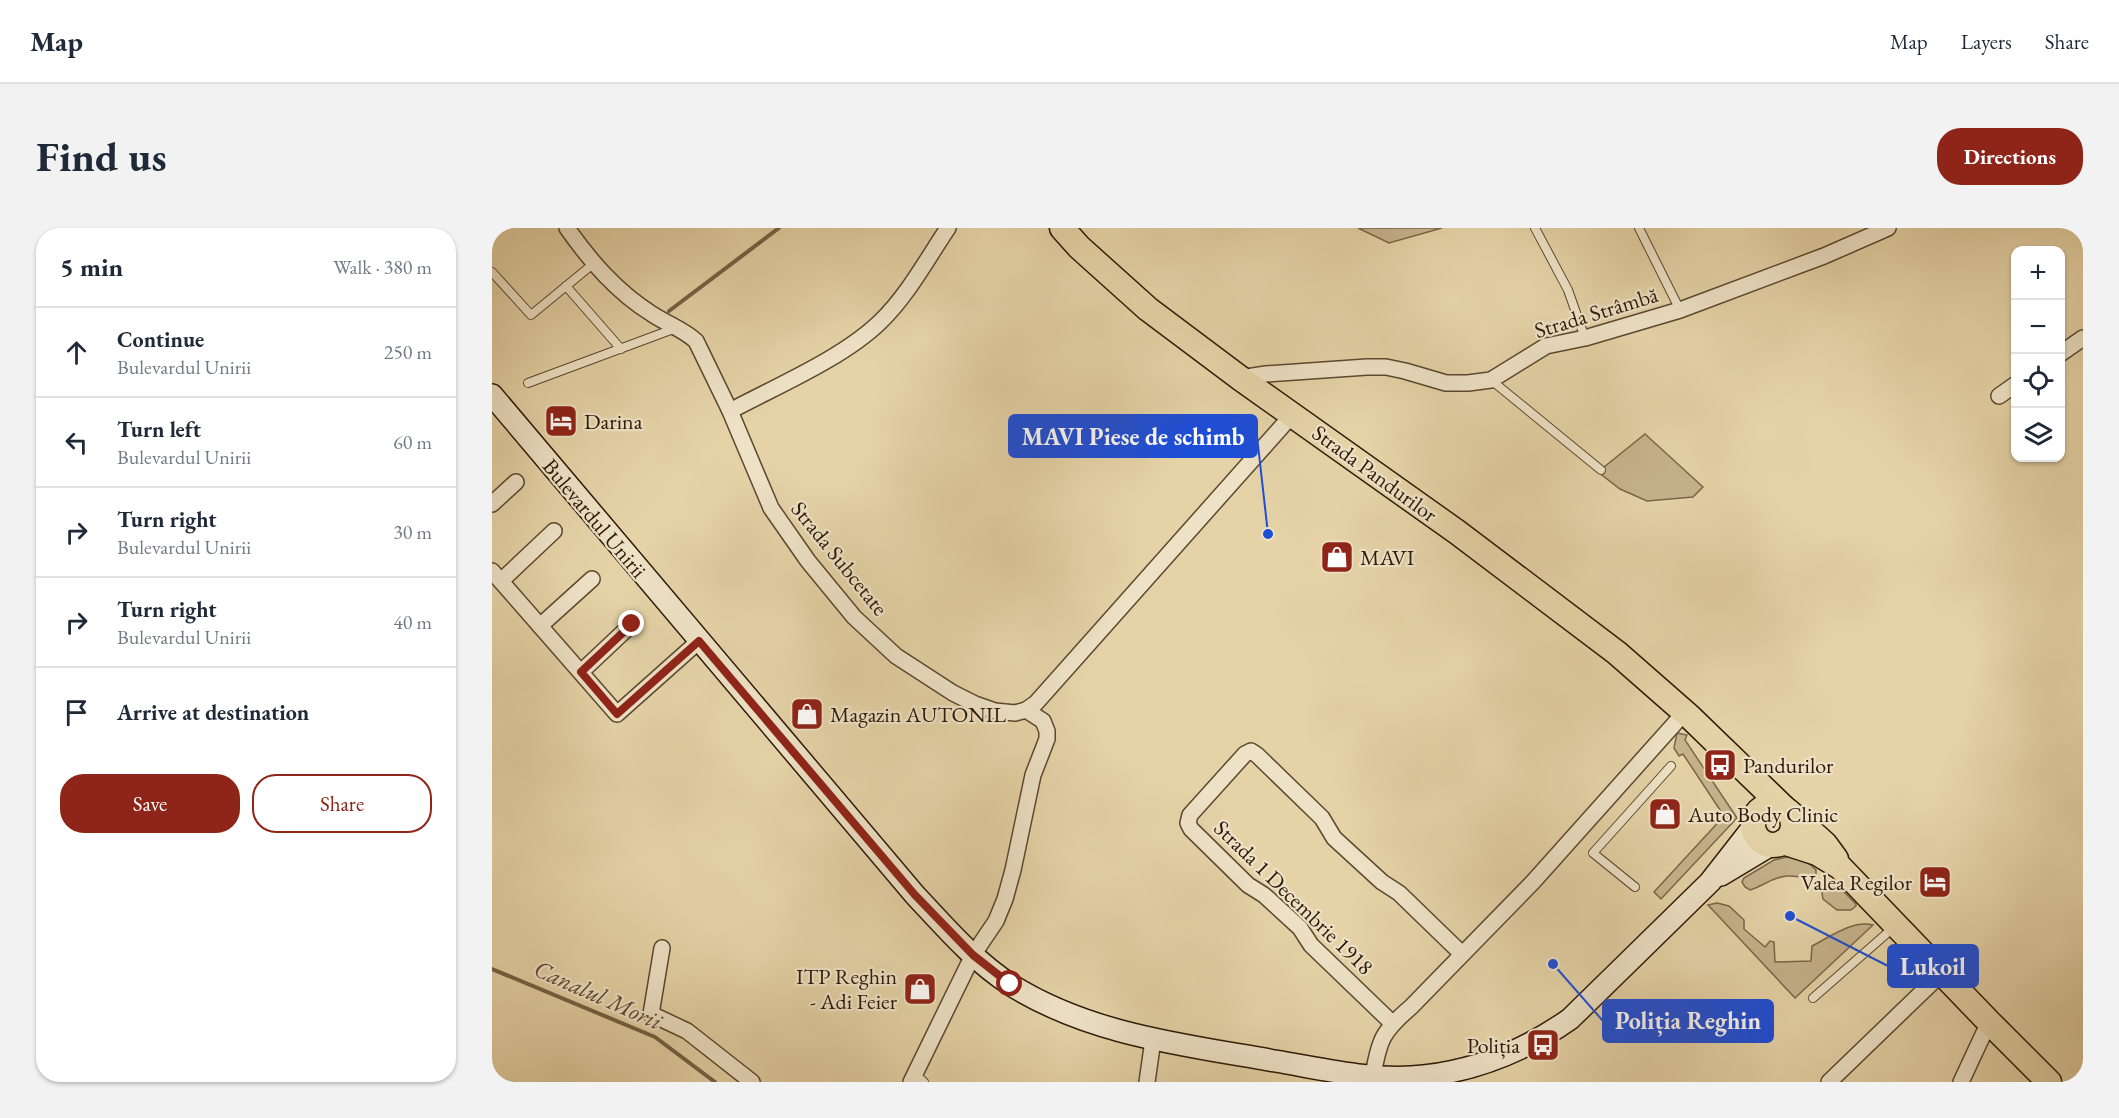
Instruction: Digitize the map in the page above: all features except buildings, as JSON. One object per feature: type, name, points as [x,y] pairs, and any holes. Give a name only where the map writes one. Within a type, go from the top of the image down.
[{"type":"highway","name":"Strada Pandurilor","points":[[1062,228],[1079,247],[1148,309],[1240,378],[1457,532],[1589,632],[1688,714],[1785,809],[1825,844],[1840,867],[2049,1082]]},
{"type":"highway","name":"Strada Pandurilor","points":[[1688,714],[1732,770],[1755,819]]},
{"type":"highway","points":[[1770,805],[1785,809],[1793,822],[1791,834],[1777,844],[1759,839],[1755,819],[1770,805]]},
{"type":"highway","name":"Strada Pandurilor","points":[[1777,844],[1817,853],[1840,867]]},
{"type":"main road","name":"Bulevardul Unirii","points":[[492,394],[915,895],[973,955],[1010,984],[1062,1011],[1095,1024],[1153,1040],[1373,1079],[1420,1076],[1465,1069],[1513,1053],[1549,1034],[1577,1013],[1710,882],[1755,819]]},
{"type":"main road","name":"Bulevardul Unirii","points":[[1710,882],[1777,844]]},
{"type":"street","name":"Strada Subcetate","points":[[567,228],[593,264],[619,289],[652,314],[696,341],[730,411],[771,508],[808,561],[854,617],[896,656],[953,693],[995,711],[1015,713],[1026,710]]},
{"type":"street","points":[[730,411],[846,349],[880,322],[904,294],[948,228]]},
{"type":"street","name":"Strada Strâmbă","points":[[1240,378],[1266,374],[1386,367],[1446,383],[1491,380],[1546,346],[1585,338],[1680,310],[1824,256],[1886,228]]},
{"type":"street","points":[[2065,351],[2083,339]]},
{"type":"street","points":[[1999,396],[2011,388]]},
{"type":"street","points":[[917,1079],[973,955],[996,921],[1005,899],[1033,775],[1047,739],[1043,721],[1026,710],[1036,703],[1293,414]]},
{"type":"street","name":"Bulevardul Unirii","points":[[492,504],[516,482]]},
{"type":"street","name":"Bulevardul Unirii","points":[[554,531],[496,576],[617,714],[699,641]]},
{"type":"street","name":"Bulevardul Unirii","points":[[540,626],[592,579]]},
{"type":"street","points":[[581,672],[632,624]]},
{"type":"street","points":[[1373,1079],[1378,1046],[1392,1023],[1533,882],[1688,714]]},
{"type":"street","name":"Strada 1 Decembrie 1918","points":[[1392,1023],[1311,945],[1300,928],[1264,895],[1248,885],[1191,829],[1188,823],[1190,816],[1245,754],[1251,752],[1257,755],[1322,818],[1334,838],[1382,882],[1399,893],[1462,954]]},
{"type":"street","points":[[662,948],[651,1014],[687,1031],[752,1082]]},
{"type":"street","points":[[1829,1082],[1943,972]]},
{"type":"street","points":[[1962,1082],[1989,1022]]},
{"type":"street","points":[[1147,1082],[1153,1040]]},
{"type":"lane","points":[[1535,228],[1568,290],[1585,338]]},
{"type":"lane","points":[[1640,228],[1680,310]]},
{"type":"lane","points":[[492,272],[531,315],[593,264]]},
{"type":"lane","points":[[566,286],[621,349]]},
{"type":"lane","points":[[528,383],[678,328]]},
{"type":"lane","points":[[1491,380],[1601,470]]},
{"type":"lane","points":[[1635,887],[1593,853],[1671,766]]},
{"type":"lane","points":[[1813,998],[1897,925]]},
{"type":"shaded area","points":[[1358,228],[1442,228],[1389,243]]},
{"type":"shaded area","points":[[1645,434],[1703,487],[1693,497],[1647,501],[1620,489],[1598,472]]},
{"type":"shaded area","points":[[1677,733],[1687,735],[1685,740],[1737,818],[1661,899],[1654,892],[1724,816],[1683,754],[1679,756],[1674,748]]},
{"type":"shaded area","points":[[1787,857],[1806,862],[1816,870],[1816,874],[1805,877],[1782,877],[1750,890],[1745,887],[1742,882],[1744,878],[1774,860]]},
{"type":"shaded area","points":[[1838,886],[1856,904],[1851,910],[1837,910],[1823,899],[1822,893],[1825,889]]},
{"type":"shaded area","points":[[1717,903],[1729,906],[1744,920],[1744,929],[1765,947],[1770,941],[1774,942],[1775,962],[1811,961],[1812,946],[1849,927],[1873,925],[1795,998],[1708,905]]},
{"type":"waterway","points":[[669,311],[779,228]]},
{"type":"waterway","name":"Canalul Morii","points":[[492,969],[655,1037],[715,1082]]},
{"type":"place","name":"Darina","points":[[561,421]]},
{"type":"place","name":"MAVI Piese de schimb","points":[[1268,534]]},
{"type":"place","name":"MAVI","points":[[1337,557]]},
{"type":"place","name":"Magazin AUTONIL","points":[[807,714]]},
{"type":"place","name":"Pandurilor","points":[[1720,765]]},
{"type":"place","name":"Auto Body Clinic","points":[[1665,814]]},
{"type":"place","name":"Valea Regilor","points":[[1935,882]]},
{"type":"place","name":"Lukoil","points":[[1790,916]]},
{"type":"place","name":"Poliția Reghin","points":[[1553,964]]},
{"type":"place","name":"ITP Reghin - Adi Feier","points":[[920,989]]},
{"type":"place","name":"Poliția","points":[[1543,1045]]},
{"type":"route","points":[[632,624],[581,672],[617,714],[699,641],[915,895],[973,955],[1010,984]]}]
